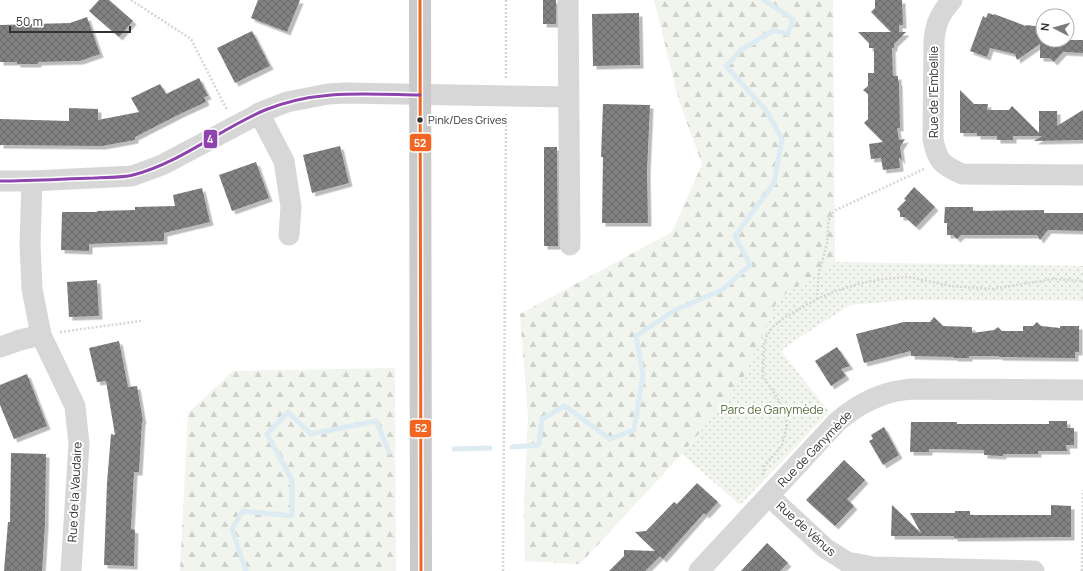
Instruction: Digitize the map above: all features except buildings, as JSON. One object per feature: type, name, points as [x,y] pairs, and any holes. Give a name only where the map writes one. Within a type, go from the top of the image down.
[{"type":"main road","points":[[420,0],[421,571]]},
{"type":"street","points":[[568,0],[570,245]]},
{"type":"street","name":"Rue de l'Embellie","points":[[940,161],[935,150],[933,139],[935,25],[942,12],[952,0]]},
{"type":"street","points":[[0,181],[32,181],[132,176],[162,165],[259,113],[287,102],[328,94],[346,93],[569,97]]},
{"type":"street","points":[[259,113],[284,161],[291,207],[289,235]]},
{"type":"street","points":[[940,161],[950,169],[962,174],[1083,175]]},
{"type":"street","name":"Rue de la Vaudaire","points":[[32,181],[30,244],[32,290],[42,335],[75,406],[79,444],[71,571]]},
{"type":"street","points":[[0,347],[20,340],[42,335]]},
{"type":"street","name":"Rue de Ganymède","points":[[699,571],[843,418],[868,401],[899,390],[912,389],[1083,390]]},
{"type":"street","name":"Rue de Vénus","points":[[769,496],[825,548],[835,556],[853,564],[874,567],[1034,571]]},
{"type":"path","points":[[131,0],[191,38],[235,126]]},
{"type":"path","points":[[506,0],[506,85]]},
{"type":"path","points":[[503,571],[506,112]]},
{"type":"path","points":[[817,299],[819,272],[827,244],[830,216],[836,210],[940,161]]},
{"type":"path","points":[[769,496],[762,480],[764,467],[782,444],[787,426],[785,410],[763,376],[764,344],[767,335],[774,326],[787,316],[817,299],[862,283],[883,278],[909,277],[951,286],[992,289],[1053,279],[1083,281]]},
{"type":"path","points":[[42,335],[140,321]]},
{"type":"path","points":[[1082,571],[1083,490]]},
{"type":"green space","points":[[654,0],[833,0],[835,262],[778,299],[743,378],[682,454],[580,564],[525,561],[524,502],[528,417],[520,314],[672,232],[702,164],[679,101]]},
{"type":"green space","name":"Parc de Ganymède","points":[[835,262],[1083,266],[1083,301],[908,300],[850,305],[781,351],[829,412],[740,505],[682,454],[743,378],[778,299]]},
{"type":"green space","points":[[395,368],[396,571],[180,571],[188,413],[233,371]]},
{"type":"waterway","points":[[512,447],[539,445],[542,419],[565,406],[610,439],[634,430],[643,375],[636,336],[675,310],[722,290],[750,265],[735,236],[774,183],[782,139],[765,109],[726,66],[741,50],[774,30],[788,34],[793,19],[764,0]]},
{"type":"waterway","points":[[246,571],[232,529],[243,511],[292,516],[292,480],[267,434],[288,412],[311,434],[376,421],[389,452]]},
{"type":"waterway","points":[[454,449],[490,448]]},
{"type":"transit line","name":"52","points":[[420,0],[421,571]]},
{"type":"transit line","name":"4","points":[[0,181],[133,175],[167,163],[233,126],[265,110],[284,103],[342,94],[420,95]]},
{"type":"place","name":"Pink/Des Grives","points":[[420,120]]}]
